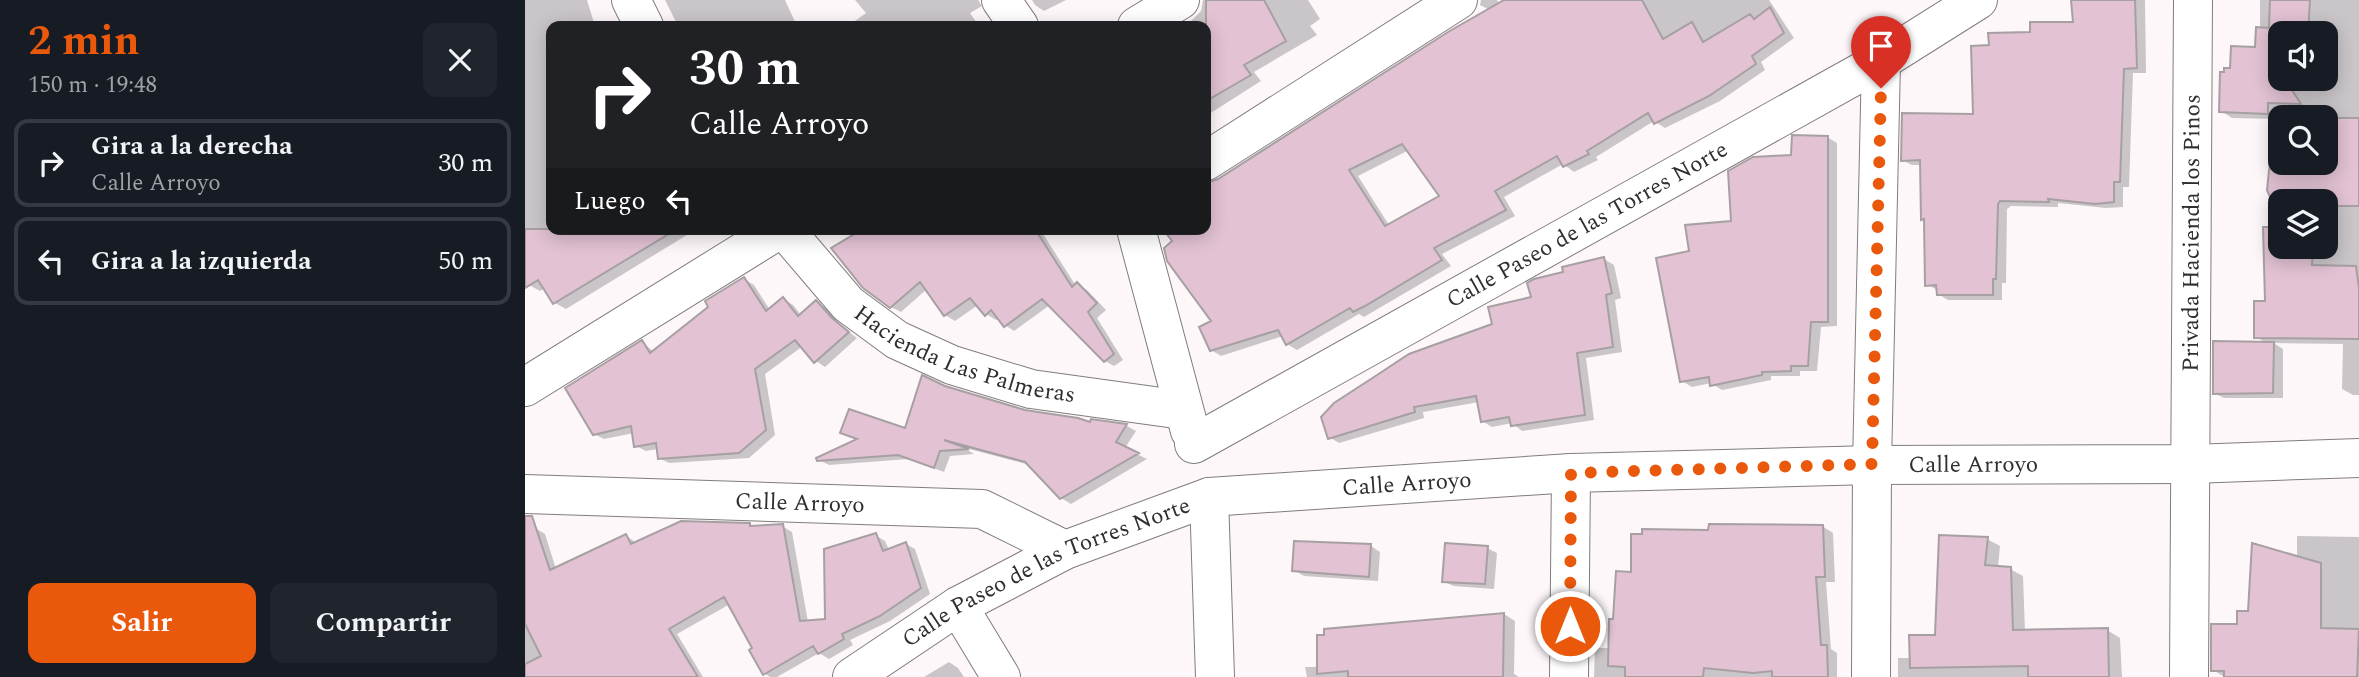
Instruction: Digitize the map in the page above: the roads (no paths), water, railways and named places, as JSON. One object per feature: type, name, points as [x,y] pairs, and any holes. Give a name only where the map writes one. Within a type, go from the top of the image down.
[{"type":"street","points":[[631,0],[642,21]]},
{"type":"street","points":[[1001,0],[1016,21]]},
{"type":"street","points":[[1145,21],[1180,0]]},
{"type":"street","points":[[1211,158],[1458,0]]},
{"type":"street","name":"Calle Paseo de las Torres Norte","points":[[1189,427],[1881,61],[1978,0]]},
{"type":"street","name":"Privada Hacienda los Pinos","points":[[2189,677],[2193,0]]},
{"type":"street","points":[[1871,677],[1872,464],[1881,61]]},
{"type":"street","points":[[525,387],[772,235]]},
{"type":"street","name":"Hacienda Las Palmeras","points":[[787,235],[848,304],[897,340],[952,365],[1031,389],[1189,427]]},
{"type":"street","points":[[1138,235],[1209,497],[1215,677]]},
{"type":"street","name":"Calle Arroyo","points":[[1209,497],[1571,473],[1872,464],[2191,464],[2359,458]]},
{"type":"street","points":[[1569,677],[1571,473]]},
{"type":"street","name":"Calle Arroyo","points":[[525,494],[982,509],[1065,550]]},
{"type":"street","name":"Calle Paseo de las Torres Norte","points":[[852,677],[958,606],[1065,550],[1209,497]]},
{"type":"street","points":[[958,606],[1001,677]]}]
